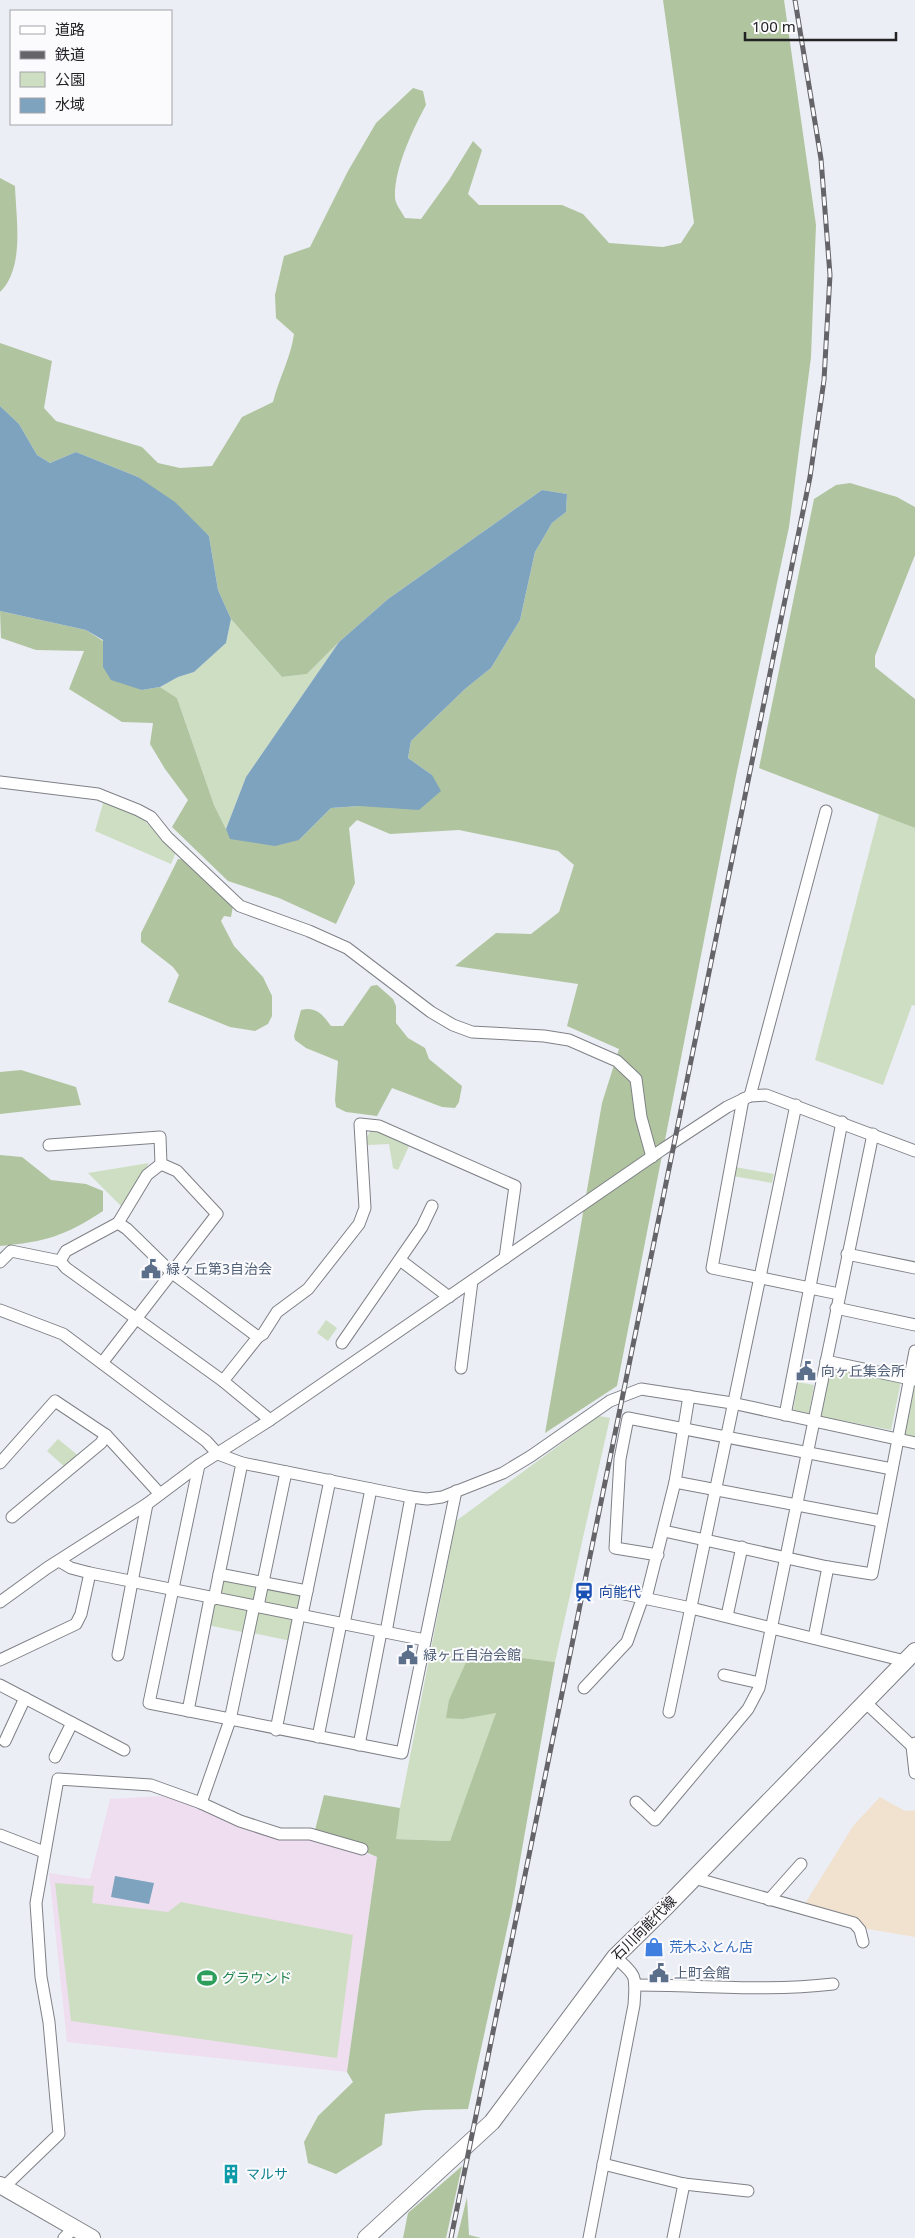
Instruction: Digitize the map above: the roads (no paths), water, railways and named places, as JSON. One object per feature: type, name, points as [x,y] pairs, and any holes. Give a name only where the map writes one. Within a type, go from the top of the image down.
[{"type":"main road","name":"石川向能代線","points":[[366,2238],[492,2122],[615,1956],[694,1878],[910,1656]]},
{"type":"main road","points":[[2,2186],[70,2232],[92,2238]]},
{"type":"street","points":[[0,782],[98,794],[138,810],[151,818],[167,837],[240,906],[309,931],[347,948],[431,1012],[453,1025],[472,1032],[544,1036],[568,1040],[617,1060],[636,1079],[640,1116],[652,1157]]},
{"type":"street","points":[[826,811],[747,1097],[712,1268],[839,1294]]},
{"type":"street","points":[[0,1602],[147,1504],[199,1465],[270,1420],[652,1157],[747,1097],[766,1095],[915,1150]]},
{"type":"street","points":[[669,1712],[687,1617],[691,1608],[706,1540],[732,1403],[796,1106]]},
{"type":"street","points":[[785,1415],[842,1122]]},
{"type":"street","points":[[222,1381],[258,1336],[263,1334],[277,1312],[308,1289],[359,1224],[365,1208],[360,1124],[379,1126],[515,1186],[505,1258]]},
{"type":"street","points":[[636,1802],[656,1820],[748,1708],[760,1683],[799,1504],[813,1421],[873,1134]]},
{"type":"street","points":[[49,1146],[160,1137],[161,1164]]},
{"type":"street","points":[[60,1261],[66,1251],[118,1222],[147,1175],[161,1164]]},
{"type":"street","points":[[102,1363],[217,1214],[177,1171],[161,1164]]},
{"type":"street","points":[[342,1343],[422,1227],[432,1206]]},
{"type":"street","points":[[118,1222],[128,1229],[171,1272],[258,1336]]},
{"type":"street","points":[[0,1262],[11,1251],[60,1261],[66,1268],[222,1381],[270,1420]]},
{"type":"street","points":[[847,1254],[915,1268]]},
{"type":"street","points":[[400,1260],[449,1297]]},
{"type":"street","points":[[460,1368],[472,1281]]},
{"type":"street","points":[[836,1308],[915,1325]]},
{"type":"street","points":[[0,1310],[63,1334],[206,1441],[218,1454],[242,1463],[411,1497],[427,1499],[456,1491],[503,1473],[531,1456],[610,1401],[622,1394],[641,1389],[732,1403],[915,1443]]},
{"type":"street","points":[[664,1531],[872,1574],[897,1439],[912,1379],[915,1351]]},
{"type":"street","points":[[826,1361],[912,1379]]},
{"type":"street","points":[[584,1688],[627,1642],[644,1598],[664,1531],[675,1482],[690,1396]]},
{"type":"street","points":[[0,1463],[54,1401],[106,1435],[160,1494]]},
{"type":"street","points":[[658,1556],[615,1548],[620,1459],[628,1418],[892,1469]]},
{"type":"street","points":[[12,1516],[101,1442],[106,1435]]},
{"type":"street","points":[[188,1711],[242,1463]]},
{"type":"street","points":[[199,1465],[149,1703],[276,1730],[402,1753],[456,1491]]},
{"type":"street","points":[[201,1802],[230,1720],[263,1582],[286,1472]]},
{"type":"street","points":[[276,1730],[330,1480]]},
{"type":"street","points":[[675,1482],[716,1488],[881,1521]]},
{"type":"street","points":[[318,1737],[371,1489]]},
{"type":"street","points":[[359,1745],[411,1497]]},
{"type":"street","points":[[118,1655],[147,1504]]},
{"type":"street","points":[[726,1616],[742,1547]]},
{"type":"street","points":[[59,1561],[71,1568],[90,1573],[425,1640]]},
{"type":"street","points":[[814,1638],[828,1566]]},
{"type":"street","points":[[0,1660],[76,1624],[81,1614],[90,1573]]},
{"type":"street","points":[[219,1574],[307,1591]]},
{"type":"street","points":[[610,1592],[691,1608],[814,1638],[910,1656]]},
{"type":"street","points":[[627,1642],[628,1657]]},
{"type":"street","points":[[724,1675],[760,1683]]},
{"type":"street","points":[[0,1685],[124,1750]]},
{"type":"street","points":[[6,1741],[25,1698]]},
{"type":"street","points":[[865,1702],[913,1745],[915,1773]]},
{"type":"street","points":[[55,1757],[72,1723]]},
{"type":"street","points":[[2,2186],[59,2134],[50,2022],[41,1977],[36,1904],[58,1779],[151,1785],[201,1802],[240,1821],[280,1834],[310,1834],[362,1848]]},
{"type":"street","points":[[0,1835],[44,1852]]},
{"type":"street","points":[[769,1900],[801,1864]]},
{"type":"street","points":[[694,1878],[854,1924],[860,1930],[863,1942]]},
{"type":"street","points":[[590,2238],[634,2005],[635,1985],[633,1973],[615,1956]]},
{"type":"street","points":[[635,1985],[739,1989],[802,1988],[832,1984]]},
{"type":"street","points":[[603,2164],[684,2184],[748,2191]]},
{"type":"street","points":[[672,2238],[684,2184]]},
{"type":"water","points":[[0,406],[19,424],[37,455],[50,463],[76,452],[138,477],[175,502],[209,536],[218,590],[231,619],[226,643],[194,672],[178,677],[160,687],[142,690],[111,680],[103,667],[103,640],[86,630],[0,611]]},
{"type":"water","points":[[542,490],[567,494],[566,512],[552,523],[535,552],[520,620],[491,668],[465,689],[411,741],[408,758],[432,775],[441,791],[419,810],[359,806],[331,808],[299,840],[275,846],[230,839],[226,829],[246,777],[339,642],[388,599]]},
{"type":"water","points":[[115,1876],[154,1883],[149,1904],[111,1897]]},
{"type":"railway","points":[[451,2238],[810,477],[824,380],[830,275],[821,159],[795,0]]},
{"type":"place","name":"緑ヶ丘第3自治会","points":[[151,1269]]},
{"type":"place","name":"向ヶ丘集会所","points":[[806,1371]]},
{"type":"place","name":"向能代","points":[[584,1592]]},
{"type":"place","name":"緑ヶ丘自治会館","points":[[408,1655]]},
{"type":"place","name":"荒木ふとん店","points":[[654,1947]]},
{"type":"place","name":"上町会館","points":[[659,1973]]},
{"type":"place","name":"グラウンド","points":[[207,1978]]},
{"type":"place","name":"マルサ","points":[[231,2174]]}]
